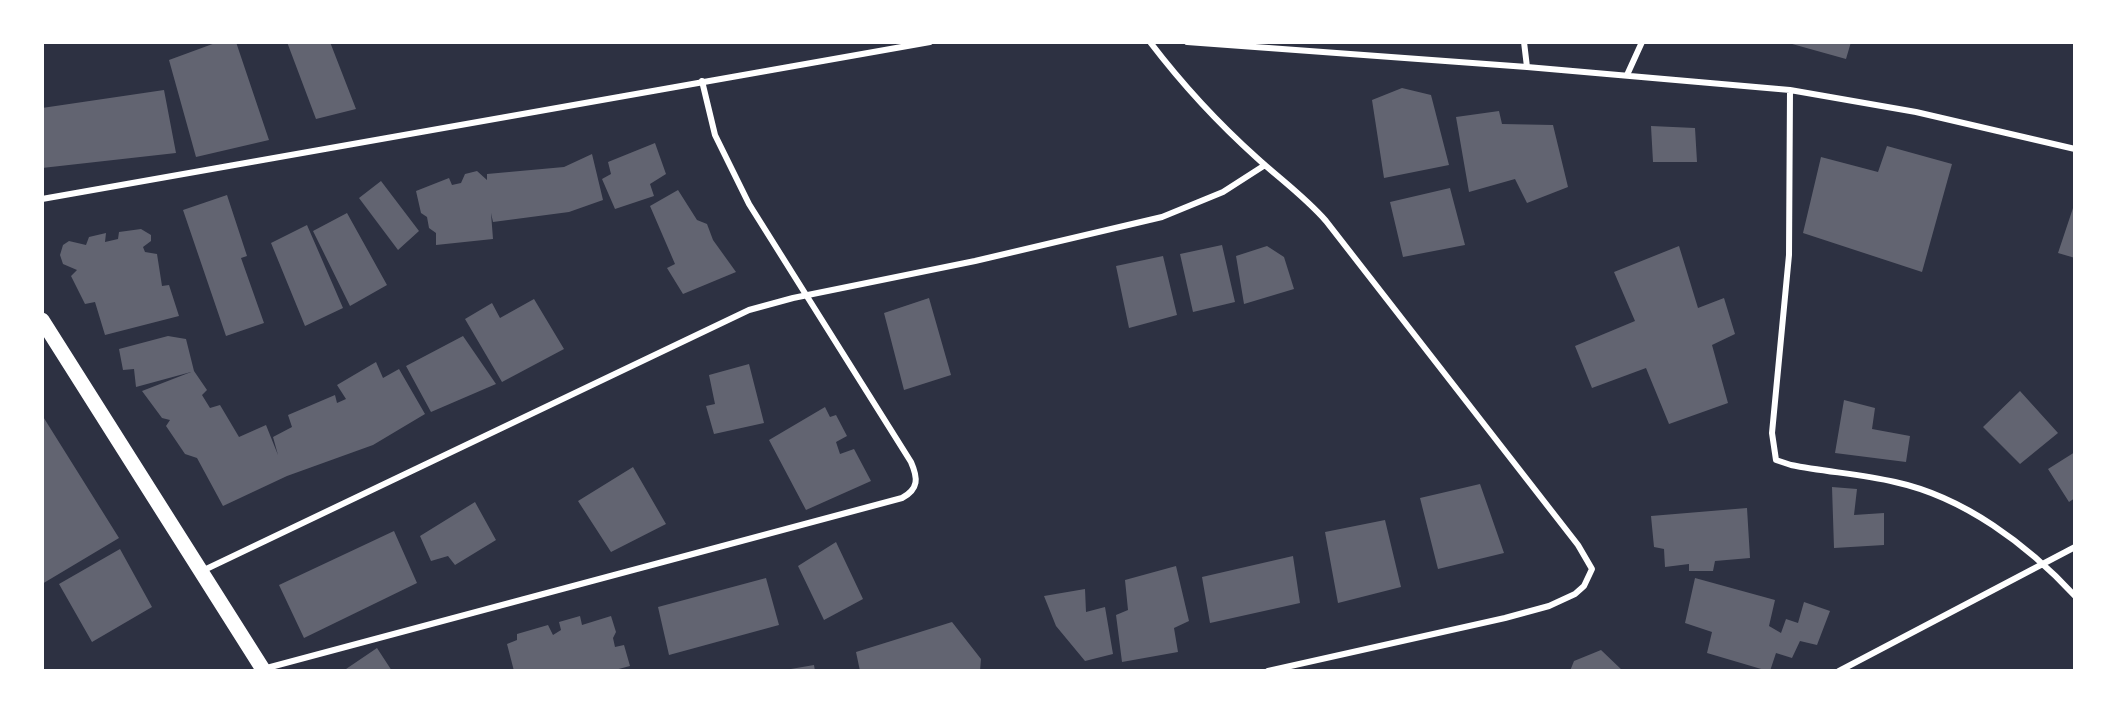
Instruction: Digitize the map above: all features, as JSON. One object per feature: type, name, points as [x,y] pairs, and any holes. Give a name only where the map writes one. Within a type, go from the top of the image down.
[{"type":"main road","points":[[44,329],[263,670]]},
{"type":"street","points":[[42,199],[930,42]]},
{"type":"street","points":[[1150,42],[1213,115],[1326,220],[1590,563],[1591,576],[1575,594],[1549,606],[1268,671]]},
{"type":"street","points":[[1186,42],[1527,67],[1790,90],[1916,112],[2075,149]]},
{"type":"street","points":[[1524,42],[1527,67]]},
{"type":"street","points":[[1627,75],[1642,42]]},
{"type":"street","points":[[263,670],[909,494],[918,478],[911,462],[749,204],[723,153],[709,119],[702,81]]},
{"type":"street","points":[[1790,90],[1789,255],[1772,433],[1776,460],[1791,465],[1897,482],[1936,495],[1985,521],[2043,564],[2075,596]]},
{"type":"street","points":[[201,571],[733,317],[759,307],[975,261],[1162,217],[1217,195],[1265,165]]},
{"type":"street","points":[[1839,671],[2075,547]]},
{"type":"building","points":[[218,42],[236,42],[269,140],[196,157],[169,60]]},
{"type":"building","points":[[287,42],[330,42],[356,109],[316,119]]},
{"type":"building","points":[[1785,42],[1851,42],[1846,59]]},
{"type":"building","points":[[1402,88],[1431,95],[1449,165],[1384,178],[1372,100]]},
{"type":"building","points":[[164,90],[176,153],[42,168],[42,108]]},
{"type":"building","points":[[1499,111],[1502,124],[1553,125],[1568,187],[1527,203],[1515,179],[1469,192],[1456,117]]},
{"type":"building","points":[[1651,126],[1695,128],[1697,162],[1653,162]]},
{"type":"building","points":[[655,143],[666,174],[650,184],[654,196],[615,209],[602,179],[611,174],[608,162]]},
{"type":"building","points":[[1887,146],[1952,164],[1922,272],[1803,233],[1821,157],[1878,172]]},
{"type":"building","points":[[592,154],[603,200],[569,212],[493,222],[491,213],[493,239],[436,245],[436,233],[429,228],[427,217],[421,213],[416,191],[449,178],[452,185],[461,183],[465,174],[477,171],[487,180],[487,174],[564,167]]},
{"type":"building","points":[[381,181],[419,231],[398,250],[359,198]]},
{"type":"building","points":[[1450,188],[1465,245],[1403,257],[1390,202]]},
{"type":"building","points":[[678,190],[697,220],[707,224],[713,240],[736,272],[683,294],[667,268],[675,264],[650,206]]},
{"type":"building","points":[[227,195],[247,256],[241,258],[264,323],[226,336],[183,210]]},
{"type":"building","points":[[2075,202],[2075,258],[2058,253]]},
{"type":"building","points":[[347,213],[387,285],[350,306],[313,231]]},
{"type":"building","points":[[307,225],[343,308],[305,326],[271,243]]},
{"type":"building","points":[[141,229],[151,235],[151,241],[143,247],[145,252],[157,254],[162,286],[169,285],[179,316],[105,335],[95,302],[85,304],[71,276],[77,270],[63,264],[60,255],[63,245],[69,241],[86,245],[89,237],[106,233],[105,242],[118,239],[119,232]]},
{"type":"building","points":[[1222,245],[1235,302],[1193,312],[1180,254]]},
{"type":"building","points":[[1267,246],[1284,257],[1294,289],[1244,304],[1236,256]]},
{"type":"building","points":[[1679,246],[1698,308],[1724,298],[1735,334],[1712,345],[1728,403],[1669,424],[1646,368],[1592,388],[1575,346],[1635,321],[1614,272]]},
{"type":"building","points":[[1163,256],[1177,315],[1129,328],[1116,266]]},
{"type":"building","points":[[929,298],[951,375],[904,390],[884,313]]},
{"type":"building","points":[[534,299],[564,349],[502,382],[465,319],[492,303],[500,318]]},
{"type":"building","points":[[168,336],[186,339],[194,371],[207,390],[202,395],[210,408],[220,405],[239,437],[266,425],[278,455],[273,437],[292,427],[288,415],[335,395],[337,403],[346,399],[337,385],[376,362],[383,378],[399,369],[425,414],[373,445],[287,476],[223,506],[197,458],[185,454],[166,426],[170,420],[162,418],[142,391],[191,372],[136,387],[134,369],[123,370],[119,349]]},
{"type":"building","points":[[463,336],[496,384],[431,412],[406,366]]},
{"type":"building","points":[[749,364],[764,423],[714,434],[706,406],[715,404],[709,375]]},
{"type":"building","points":[[2020,391],[2058,433],[2020,464],[1983,427]]},
{"type":"building","points":[[1844,400],[1875,408],[1872,429],[1910,436],[1906,462],[1835,453]]},
{"type":"building","points":[[825,407],[830,417],[836,415],[847,436],[836,442],[840,454],[854,449],[871,481],[806,510],[769,440]]},
{"type":"building","points":[[42,415],[119,538],[42,584]]},
{"type":"building","points":[[2075,452],[2075,498],[2069,502],[2048,469]]},
{"type":"building","points":[[633,467],[666,524],[611,552],[578,501]]},
{"type":"building","points":[[1480,484],[1504,553],[1438,569],[1420,498]]},
{"type":"building","points":[[1832,487],[1857,489],[1854,515],[1884,513],[1884,545],[1834,548]]},
{"type":"building","points":[[475,502],[496,540],[455,565],[448,556],[431,561],[420,536]]},
{"type":"building","points":[[1747,508],[1750,558],[1715,561],[1713,571],[1689,571],[1689,564],[1665,567],[1664,549],[1654,547],[1651,516]]},
{"type":"building","points":[[1385,520],[1401,587],[1338,603],[1325,532]]},
{"type":"building","points":[[394,531],[417,583],[304,638],[279,585]]},
{"type":"building","points":[[836,542],[863,599],[824,620],[798,566]]},
{"type":"building","points":[[120,549],[152,607],[92,642],[59,584]]},
{"type":"building","points":[[1293,556],[1300,603],[1210,623],[1202,577]]},
{"type":"building","points":[[1176,566],[1189,621],[1174,628],[1178,652],[1122,662],[1116,615],[1128,610],[1125,580]]},
{"type":"building","points":[[766,578],[779,625],[669,655],[658,607]]},
{"type":"building","points":[[1695,578],[1775,600],[1769,626],[1781,633],[1786,619],[1798,623],[1804,602],[1830,611],[1817,645],[1800,641],[1792,658],[1776,653],[1770,671],[1707,653],[1712,632],[1685,623]]},
{"type":"building","points":[[1085,589],[1086,612],[1105,607],[1113,654],[1085,661],[1056,626],[1044,596]]},
{"type":"building","points":[[580,616],[582,625],[611,616],[616,632],[613,638],[615,647],[624,645],[630,666],[611,671],[514,671],[507,644],[517,640],[517,634],[548,625],[553,635],[561,630],[559,622]]},
{"type":"building","points":[[952,622],[981,659],[980,671],[860,671],[856,652]]},
{"type":"building","points":[[377,648],[392,671],[347,671],[346,669]]},
{"type":"building","points":[[1601,650],[1623,671],[1570,671],[1574,661]]},
{"type":"building","points":[[814,665],[815,671],[785,670]]}]
